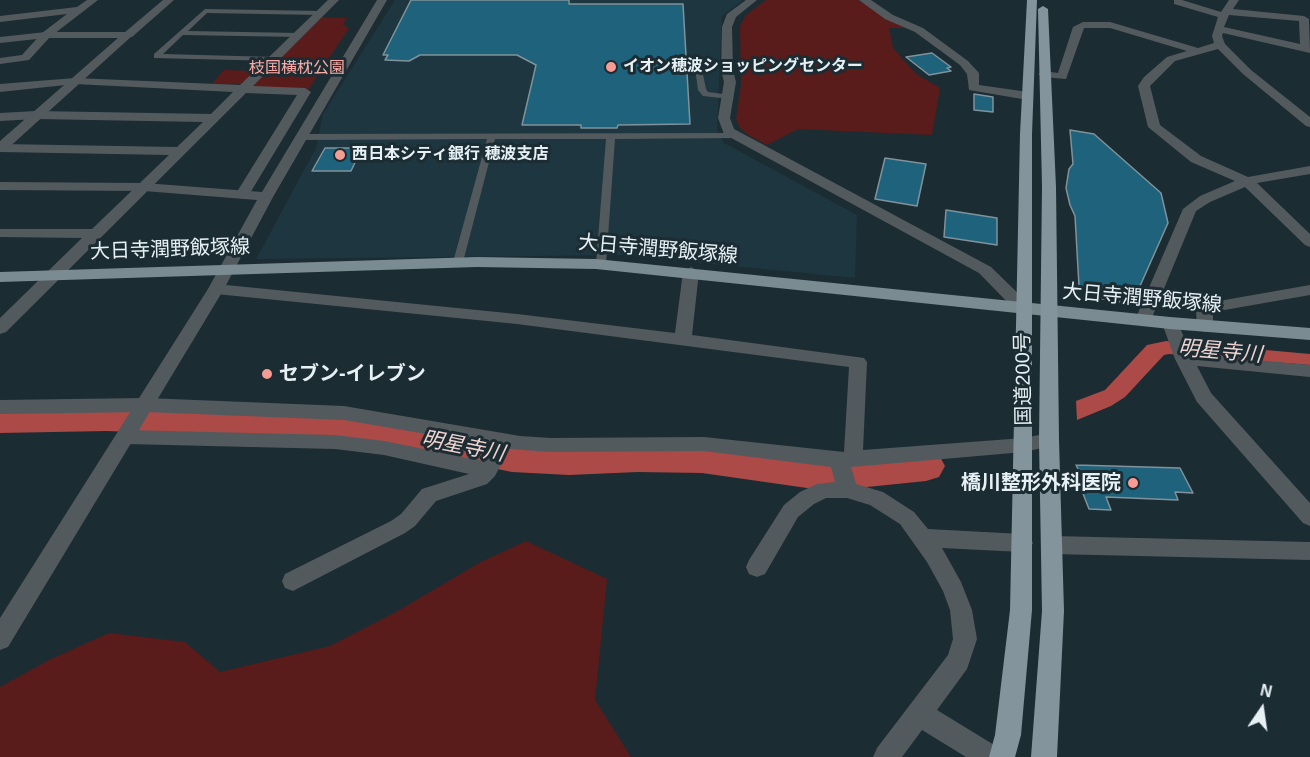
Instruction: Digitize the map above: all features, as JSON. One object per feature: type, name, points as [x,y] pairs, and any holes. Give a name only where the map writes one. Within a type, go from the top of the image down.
[{"type":"highway","name":"国道200号","points":[[1002,757],[1008,735],[1021,610],[1024,445],[1023,308],[1032,0]]},
{"type":"highway","name":"国道200号","points":[[1043,0],[1050,311],[1049,440],[1053,545],[1053,611],[1044,757]]},
{"type":"main road","name":"大日寺潤野飯塚線","points":[[0,277],[458,262],[601,264],[1143,320],[1172,330],[1205,326],[1310,334]]},
{"type":"street","points":[[0,61],[25,58],[46,35],[93,0]]},
{"type":"street","points":[[0,148],[169,0]]},
{"type":"street","points":[[0,328],[334,0]]},
{"type":"street","points":[[0,639],[216,289],[266,197],[382,0]]},
{"type":"street","points":[[752,0],[735,12],[728,22],[730,82],[724,118],[728,131],[985,270],[1023,308]]},
{"type":"street","points":[[868,0],[889,16],[919,30],[964,63],[974,73],[973,88],[1028,96]]},
{"type":"street","points":[[1234,0],[1218,29],[1217,36],[1220,45],[1247,72],[1310,123]]},
{"type":"street","points":[[1178,2],[1225,14],[1307,18],[1308,48],[1218,29]]},
{"type":"street","points":[[0,19],[79,10]]},
{"type":"street","points":[[1044,74],[1062,77],[1078,27],[1083,25],[1110,25],[1177,43],[1197,51]]},
{"type":"street","points":[[0,40],[46,35],[128,35]]},
{"type":"street","points":[[1220,45],[1171,59],[1148,79],[1144,86],[1154,128],[1196,159],[1247,181],[1310,242]]},
{"type":"street","points":[[0,88],[75,81],[305,92],[242,195]]},
{"type":"street","points":[[0,117],[36,115],[215,118]]},
{"type":"street","points":[[0,148],[180,151]]},
{"type":"street","points":[[1143,320],[1190,209],[1204,198],[1247,181],[1310,170]]},
{"type":"street","points":[[0,186],[144,187],[266,197]]},
{"type":"street","points":[[0,233],[96,234]]},
{"type":"street","points":[[683,340],[691,272]]},
{"type":"street","points":[[216,289],[517,319],[858,362],[845,472],[824,490],[807,498],[791,512],[778,529],[757,567]]},
{"type":"street","points":[[1205,326],[1204,311],[1208,308],[1310,290]]},
{"type":"street","points":[[1172,330],[1203,397],[1310,517]]},
{"type":"street","points":[[1183,357],[1310,371]]},
{"type":"street","points":[[0,407],[335,442],[490,466]]},
{"type":"street","points":[[136,421],[344,413],[502,442],[551,445],[704,444],[845,472],[1049,440]]},
{"type":"street","points":[[293,581],[398,527],[408,520],[429,495],[480,478],[490,466],[502,442]]},
{"type":"street","points":[[845,472],[876,498],[907,518],[935,555],[961,610],[965,639],[958,661],[920,714],[885,757]]},
{"type":"street","points":[[922,538],[1022,543]]},
{"type":"street","points":[[1053,545],[1310,551]]},
{"type":"street","points":[[920,714],[990,757]]},
{"type":"lane","points":[[275,59],[157,56],[205,11],[321,13]]},
{"type":"lane","points":[[182,33],[299,35]]},
{"type":"lane","points":[[698,70],[702,90],[706,94],[728,97]]},
{"type":"lane","points":[[601,264],[611,135]]},
{"type":"lane","points":[[458,262],[492,136]]},
{"type":"lane","points":[[302,137],[735,136]]},
{"type":"shaded area","points":[[395,0],[743,0],[722,16],[717,130],[724,143],[857,215],[855,278],[621,255],[256,259],[316,148],[323,114]]},
{"type":"green space","points":[[766,0],[858,0],[906,28],[889,28],[893,48],[916,74],[940,88],[932,135],[798,129],[767,145],[740,128],[736,119],[741,85],[740,26],[746,15]]},
{"type":"green space","name":"枝国横枕公園","points":[[322,17],[347,18],[343,25],[349,28],[308,90],[256,89],[251,86]]},
{"type":"green space","points":[[224,70],[256,71],[241,84],[211,85]]},
{"type":"green space","points":[[526,541],[607,579],[595,700],[631,757],[0,757],[0,687],[49,660],[109,633],[185,642],[220,672],[330,646],[396,612],[481,562]]},
{"type":"water","points":[[1166,341],[1310,354],[1310,365],[1164,355],[1125,397],[1111,406],[1077,420],[1076,401],[1105,390],[1147,345]]},
{"type":"building","name":"イオン穂波ショッピングセンター","points":[[411,0],[569,0],[569,4],[683,4],[690,124],[618,125],[617,128],[581,128],[581,125],[522,125],[536,65],[517,55],[420,55],[409,61],[385,60],[388,55],[383,55]]},
{"type":"building","points":[[932,53],[951,67],[947,68],[951,71],[929,75],[906,57]]},
{"type":"building","points":[[974,94],[993,97],[993,112],[974,110]]},
{"type":"building","points":[[1070,130],[1094,134],[1161,193],[1168,223],[1132,304],[1097,298],[1079,286],[1075,216],[1066,188],[1069,169],[1073,164]]},
{"type":"building","name":"西日本シティ銀行 穂波支店","points":[[325,148],[362,148],[351,171],[312,171]]},
{"type":"building","points":[[885,158],[926,164],[917,206],[875,199]]},
{"type":"building","points":[[946,210],[997,218],[997,245],[944,237]]},
{"type":"building","name":"橋川整形外科医院","points":[[1076,465],[1180,468],[1193,493],[1175,492],[1178,500],[1106,497],[1111,510],[1089,509],[1075,473],[1080,473]]},
{"type":"waterway","name":"明星寺川","points":[[0,420],[107,418],[311,425],[380,431],[512,457],[569,460],[638,457],[702,458],[828,476],[926,466]]},
{"type":"place","name":"イオン穂波ショッピングセンター","points":[[611,67]]},
{"type":"place","name":"西日本シティ銀行 穂波支店","points":[[340,155]]},
{"type":"place","name":"セブン-イレブン","points":[[267,374]]},
{"type":"place","name":"橋川整形外科医院","points":[[1133,483]]}]
